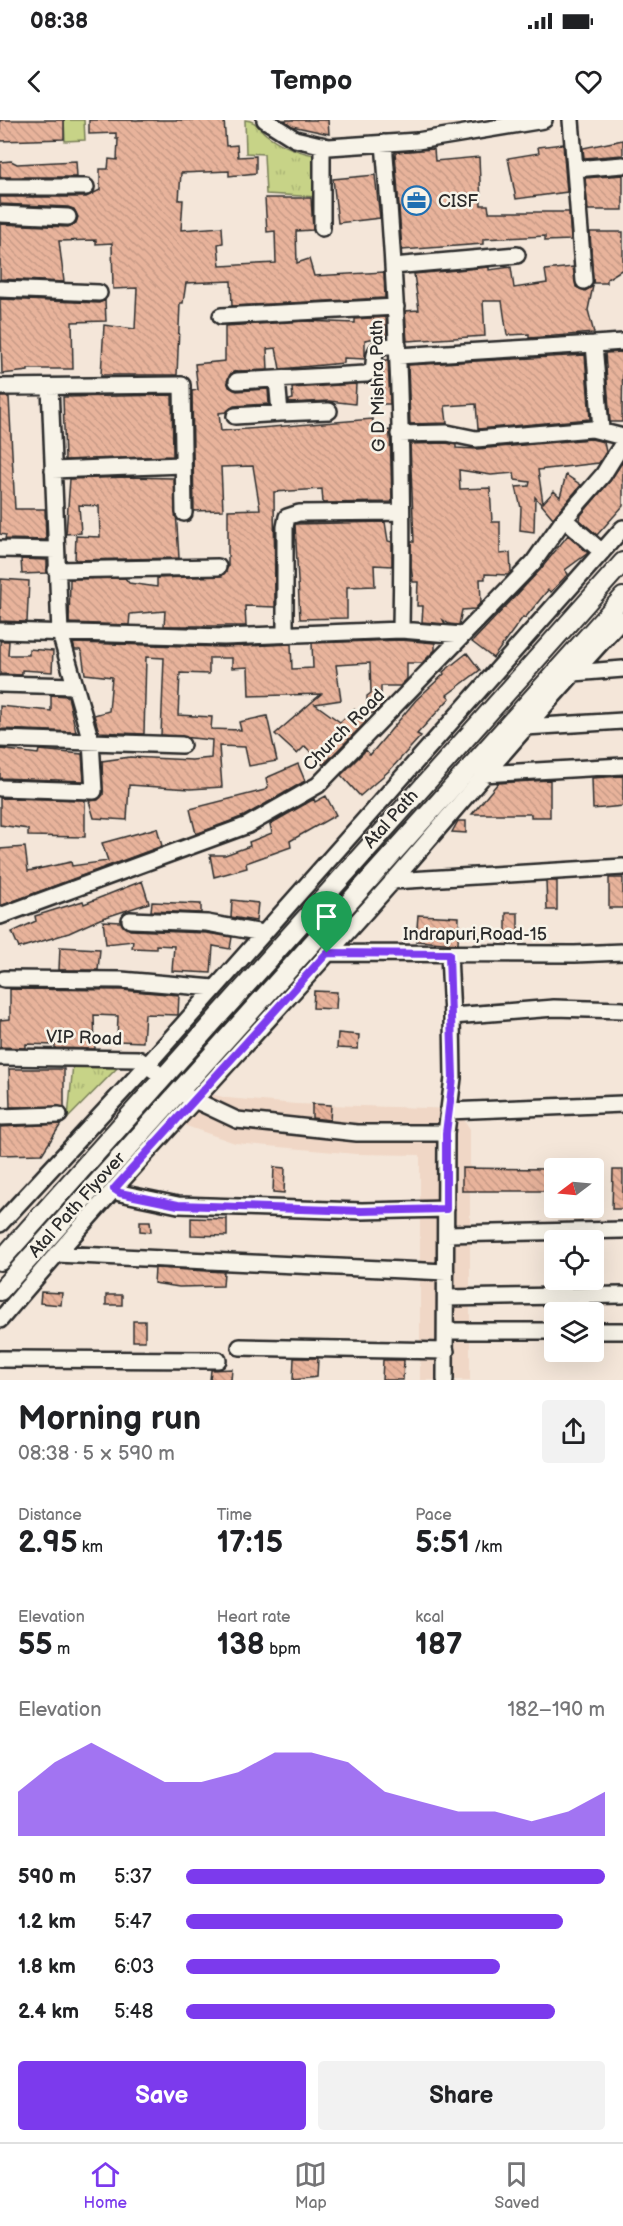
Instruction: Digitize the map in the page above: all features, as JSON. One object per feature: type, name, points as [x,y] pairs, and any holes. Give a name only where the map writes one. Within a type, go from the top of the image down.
[{"type":"main road","name":"Atal Path","points":[[161,1078],[623,562]]},
{"type":"main road","name":"Atal Path","points":[[185,1096],[623,597]]},
{"type":"main road","name":"Atal Path Flyover","points":[[0,1261],[161,1078]]},
{"type":"main road","name":"Atal Path Flyover","points":[[0,1291],[185,1096]]},
{"type":"street","points":[[265,120],[295,139],[329,147],[417,141],[501,123],[544,120]]},
{"type":"street","points":[[571,120],[584,281]]},
{"type":"street","name":"G D Mishra Path","points":[[384,142],[398,350],[401,630]]},
{"type":"street","points":[[322,146],[322,228]]},
{"type":"street","points":[[575,169],[623,165]]},
{"type":"street","points":[[0,187],[86,187]]},
{"type":"street","points":[[0,214],[68,217]]},
{"type":"street","points":[[393,266],[517,255]]},
{"type":"street","points":[[0,289],[99,293]]},
{"type":"street","points":[[220,316],[396,307]]},
{"type":"street","points":[[237,381],[370,373],[376,348],[380,345],[398,350],[623,342]]},
{"type":"street","points":[[594,344],[601,429]]},
{"type":"street","points":[[277,379],[280,413]]},
{"type":"street","points":[[0,387],[182,385],[184,513]]},
{"type":"street","points":[[0,788],[94,791],[91,741],[60,633],[51,387]]},
{"type":"street","points":[[235,416],[329,411]]},
{"type":"street","points":[[399,434],[447,433],[476,439],[601,429],[623,437]]},
{"type":"street","name":"Church Road","points":[[0,916],[248,825],[318,785],[533,562],[564,519],[603,475],[623,443]]},
{"type":"street","points":[[53,470],[182,465]]},
{"type":"street","points":[[285,633],[285,527],[287,517],[299,513],[401,512]]},
{"type":"street","points":[[564,519],[602,552]]},
{"type":"street","points":[[0,1224],[148,1064],[623,528]]},
{"type":"street","points":[[0,549],[56,550]]},
{"type":"street","points":[[56,570],[218,567]]},
{"type":"street","points":[[0,1320],[114,1189],[185,1096],[327,953],[573,673],[620,626]]},
{"type":"street","points":[[0,631],[224,637],[401,630],[462,635]]},
{"type":"street","points":[[573,673],[623,669]]},
{"type":"street","points":[[0,684],[75,686]]},
{"type":"street","points":[[525,727],[623,721]]},
{"type":"street","points":[[0,739],[182,746]]},
{"type":"street","points":[[483,774],[623,766]]},
{"type":"street","points":[[392,881],[623,867]]},
{"type":"street","points":[[130,920],[207,923],[263,933]]},
{"type":"street","name":"Indrapuri,Road-15","points":[[327,953],[623,952]]},
{"type":"street","points":[[446,1380],[446,1133],[453,1078],[449,954]]},
{"type":"street","points":[[4,980],[122,980],[214,988]]},
{"type":"street","points":[[452,1016],[554,1008],[623,1010]]},
{"type":"street","name":"VIP Road","points":[[0,1057],[138,1059],[148,1064]]},
{"type":"street","points":[[148,1064],[161,1078]]},
{"type":"street","points":[[185,1096],[237,1120],[357,1133],[446,1133]]},
{"type":"street","points":[[448,1111],[623,1104]]},
{"type":"street","points":[[0,1117],[59,1115]]},
{"type":"street","points":[[114,1189],[120,1193],[178,1205],[362,1211],[446,1209]]},
{"type":"street","points":[[446,1234],[623,1230]]},
{"type":"street","points":[[56,1254],[446,1272]]},
{"type":"street","points":[[446,1298],[623,1295]]},
{"type":"street","points":[[446,1331],[544,1331]]},
{"type":"street","points":[[604,1331],[623,1331]]},
{"type":"street","points":[[240,1347],[446,1351]]},
{"type":"street","points":[[0,1359],[218,1360]]},
{"type":"shaded area","points":[[207,1093],[227,1098],[296,1104],[457,1109],[470,1129],[470,1380],[420,1380],[420,1155],[356,1154],[235,1143],[175,1122]]},
{"type":"green space","points":[[64,120],[84,120],[85,140],[65,141]]},
{"type":"green space","points":[[245,120],[255,123],[267,135],[286,146],[320,156],[319,197],[266,194],[264,154],[246,153]]},
{"type":"green space","points":[[73,1064],[121,1064],[68,1118]]},
{"type":"building","points":[[0,120],[64,120],[64,139],[0,141]]},
{"type":"building","points":[[89,120],[224,120],[226,146],[237,145],[238,157],[256,156],[256,173],[229,176],[229,171],[181,173],[179,200],[183,200],[181,230],[222,227],[223,243],[218,244],[220,266],[276,263],[275,231],[267,232],[265,198],[311,198],[313,230],[296,231],[297,263],[309,259],[314,276],[384,272],[385,298],[232,306],[231,281],[186,283],[183,303],[180,303],[177,375],[101,375],[104,325],[135,329],[137,288],[113,289],[112,243],[96,244],[96,240],[59,241],[64,282],[0,279],[0,224],[68,227],[76,223],[78,217],[74,209],[68,207],[0,204],[0,197],[86,197],[100,190],[100,169],[108,169],[109,159],[117,160],[116,133],[89,134]]},
{"type":"building","points":[[284,120],[328,120],[329,134],[292,126]]},
{"type":"building","points":[[623,140],[623,155],[584,158],[583,148]]},
{"type":"building","points":[[563,144],[567,192],[516,199],[508,158],[539,153],[538,147]]},
{"type":"building","points":[[434,149],[435,161],[479,157],[481,205],[488,205],[489,212],[569,212],[571,240],[545,241],[545,236],[483,239],[483,244],[402,250],[395,152]]},
{"type":"building","points":[[11,161],[17,164],[76,161],[77,177],[0,177],[0,162]]},
{"type":"building","points":[[375,175],[380,218],[338,223],[333,179]]},
{"type":"building","points":[[623,175],[623,210],[588,210],[585,178]]},
{"type":"building","points":[[590,232],[623,232],[623,269],[607,279],[607,283],[593,283]]},
{"type":"building","points":[[489,267],[489,270],[511,267],[514,288],[547,283],[545,270],[573,267],[576,287],[585,291],[593,286],[588,310],[594,333],[529,338],[529,334],[507,335],[502,301],[483,301],[485,336],[407,341],[405,311],[419,310],[414,274]]},
{"type":"building","points":[[0,299],[99,303],[105,300],[106,321],[72,322],[73,369],[28,369],[28,371],[2,374]]},
{"type":"building","points":[[386,317],[387,336],[365,340],[365,359],[344,358],[344,363],[280,369],[276,348],[267,349],[268,370],[236,371],[231,373],[227,381],[229,387],[237,391],[268,389],[269,404],[234,406],[226,412],[219,413],[221,431],[373,419],[374,432],[390,430],[392,502],[323,503],[322,489],[274,492],[275,607],[245,606],[246,626],[164,626],[165,611],[130,614],[129,625],[69,623],[70,579],[125,578],[129,583],[157,587],[157,578],[222,576],[228,567],[228,510],[260,509],[253,466],[221,467],[223,510],[194,511],[192,391],[198,390],[195,364],[225,361],[225,326],[305,321],[355,323],[355,319]]},
{"type":"building","points":[[623,352],[622,422],[610,422],[605,353]]},
{"type":"building","points":[[585,355],[590,419],[478,429],[476,404],[445,406],[447,423],[410,424],[408,365]]},
{"type":"building","points":[[384,360],[388,360],[390,404],[381,404]]},
{"type":"building","points":[[356,384],[355,404],[329,401],[289,403],[289,400],[293,399],[292,388]]},
{"type":"building","points":[[172,395],[173,456],[65,460],[63,397]]},
{"type":"building","points":[[0,397],[9,397],[15,509],[45,509],[46,540],[5,539],[6,535],[0,534]]},
{"type":"building","points":[[591,439],[604,442],[606,452],[599,463],[538,470],[543,503],[554,491],[560,497],[566,475],[581,485],[553,518],[535,497],[534,532],[520,530],[521,508],[516,487],[529,486],[530,482],[515,480],[514,473],[491,475],[459,470],[460,489],[490,488],[492,522],[500,522],[500,554],[510,553],[511,572],[508,575],[485,574],[485,579],[480,579],[481,602],[475,609],[462,610],[459,625],[449,624],[443,620],[445,624],[422,622],[423,606],[417,606],[418,582],[413,582],[411,566],[411,542],[414,542],[410,444],[446,443],[456,445],[456,448],[477,449]]},
{"type":"building","points":[[623,461],[623,506],[597,535],[580,520],[581,515],[610,481]]},
{"type":"building","points":[[174,478],[179,558],[75,560],[76,536],[100,537],[99,506],[79,505],[81,533],[66,534],[70,479]]},
{"type":"building","points":[[385,522],[388,541],[392,542],[392,566],[374,565],[375,586],[347,587],[347,618],[300,619],[295,524]]},
{"type":"building","points":[[568,535],[588,553],[565,570],[568,574],[551,592],[548,590],[525,618],[523,617],[493,658],[472,642],[540,570]]},
{"type":"building","points":[[21,559],[47,560],[47,573],[22,574]]},
{"type":"building","points":[[1,579],[29,581],[27,622],[0,621]]},
{"type":"building","points":[[401,640],[435,643],[435,650],[422,663],[407,663],[407,679],[400,686],[381,686],[381,706],[374,713],[367,713],[367,696],[371,693],[370,663],[336,665],[341,700],[315,704],[340,722],[354,709],[366,722],[323,765],[305,746],[297,754],[275,734],[321,694],[249,696],[248,667],[232,668],[232,658],[209,658],[209,674],[180,673],[178,715],[212,717],[211,729],[241,730],[239,722],[267,716],[277,761],[249,766],[245,747],[219,746],[222,787],[190,789],[129,785],[127,820],[94,818],[89,801],[98,800],[103,795],[102,761],[130,757],[192,760],[211,758],[212,740],[161,735],[164,658],[146,657],[144,734],[99,732],[94,715],[109,711],[112,677],[85,674],[82,653],[80,650],[75,650],[73,643],[224,647],[291,644],[292,669],[313,668],[312,643]]},
{"type":"building","points":[[0,641],[9,641],[8,655],[29,655],[29,649],[53,651],[52,672],[22,670],[22,675],[0,674]]},
{"type":"building","points":[[467,653],[480,670],[447,695],[450,698],[417,734],[421,736],[390,770],[360,796],[341,775],[366,750],[370,755],[416,700],[444,674],[443,672]]},
{"type":"building","points":[[51,695],[68,696],[76,732],[0,729],[0,706],[51,711]]},
{"type":"building","points":[[0,749],[38,754],[39,750],[82,754],[84,781],[0,778]]},
{"type":"building","points":[[298,764],[305,781],[244,816],[196,834],[190,809],[265,790],[268,787],[266,778]]},
{"type":"building","points":[[623,776],[623,806],[593,809],[592,778]]},
{"type":"building","points":[[550,780],[550,817],[531,817],[531,814],[472,814],[498,783]]},
{"type":"building","points":[[326,796],[336,815],[290,841],[291,847],[246,863],[247,868],[214,877],[210,855],[225,855],[250,846],[249,842],[272,833],[270,824],[314,799],[315,802]]},
{"type":"building","points":[[0,798],[85,800],[85,837],[28,836],[28,829],[0,825]]},
{"type":"building","points":[[458,821],[466,821],[466,833],[452,832]]},
{"type":"building","points":[[157,828],[162,846],[0,906],[0,849],[25,847],[28,871],[71,862],[72,866],[108,861],[102,843]]},
{"type":"building","points":[[609,878],[623,878],[623,908],[609,908]]},
{"type":"building","points":[[142,881],[149,903],[100,919],[69,933],[19,948],[12,932],[36,921],[35,916],[83,901],[84,904]]},
{"type":"building","points":[[546,881],[557,881],[557,910],[547,910]]},
{"type":"building","points":[[232,900],[258,903],[256,921],[231,917]]},
{"type":"building","points":[[152,902],[201,904],[201,913],[151,911]]},
{"type":"building","points":[[506,913],[518,913],[518,938],[506,938]]},
{"type":"building","points":[[418,915],[459,917],[458,944],[416,941]]},
{"type":"building","points":[[103,921],[121,922],[130,930],[206,933],[232,937],[230,949],[213,946],[211,973],[172,971],[174,946],[156,945],[156,949],[132,948],[133,941],[106,944]]},
{"type":"building","points":[[60,947],[100,949],[98,970],[59,970]]},
{"type":"building","points":[[10,989],[121,990],[179,995],[178,1015],[145,1014],[143,1042],[117,1041],[118,1016],[94,1015],[95,1049],[55,1048],[55,1045],[26,1044],[26,1048],[0,1047],[0,1020],[10,1019]]},
{"type":"building","points":[[314,991],[337,992],[336,1009],[313,1008]]},
{"type":"building","points":[[338,1033],[359,1035],[358,1049],[337,1048]]},
{"type":"building","points":[[9,1069],[64,1069],[64,1107],[10,1107]]},
{"type":"building","points":[[312,1104],[331,1105],[330,1120],[312,1118]]},
{"type":"building","points":[[61,1124],[42,1154],[0,1155],[0,1127]]},
{"type":"building","points":[[274,1167],[285,1168],[284,1193],[273,1192]]},
{"type":"building","points":[[462,1168],[544,1169],[544,1191],[462,1191]]},
{"type":"building","points":[[613,1170],[623,1170],[623,1209],[612,1209]]},
{"type":"building","points":[[191,1218],[227,1219],[227,1236],[191,1235]]},
{"type":"building","points":[[140,1221],[150,1221],[151,1232],[140,1231]]},
{"type":"building","points":[[155,1268],[224,1272],[223,1286],[179,1287],[154,1283]]},
{"type":"building","points":[[41,1292],[62,1293],[61,1305],[40,1303]]},
{"type":"building","points":[[106,1295],[122,1295],[122,1305],[106,1305]]},
{"type":"building","points":[[133,1321],[145,1321],[145,1341],[133,1341]]},
{"type":"building","points":[[294,1358],[318,1358],[317,1377],[293,1380]]},
{"type":"building","points":[[383,1360],[404,1360],[403,1380],[382,1380]]},
{"type":"building","points":[[232,1369],[231,1380],[210,1380],[211,1370]]},
{"type":"place","name":"CISF","points":[[417,201]]},
{"type":"route","points":[[327,953],[449,954],[453,1078],[446,1133],[446,1209],[362,1211],[178,1205],[120,1193],[114,1189],[193,1100],[235,1057],[327,953]]}]
